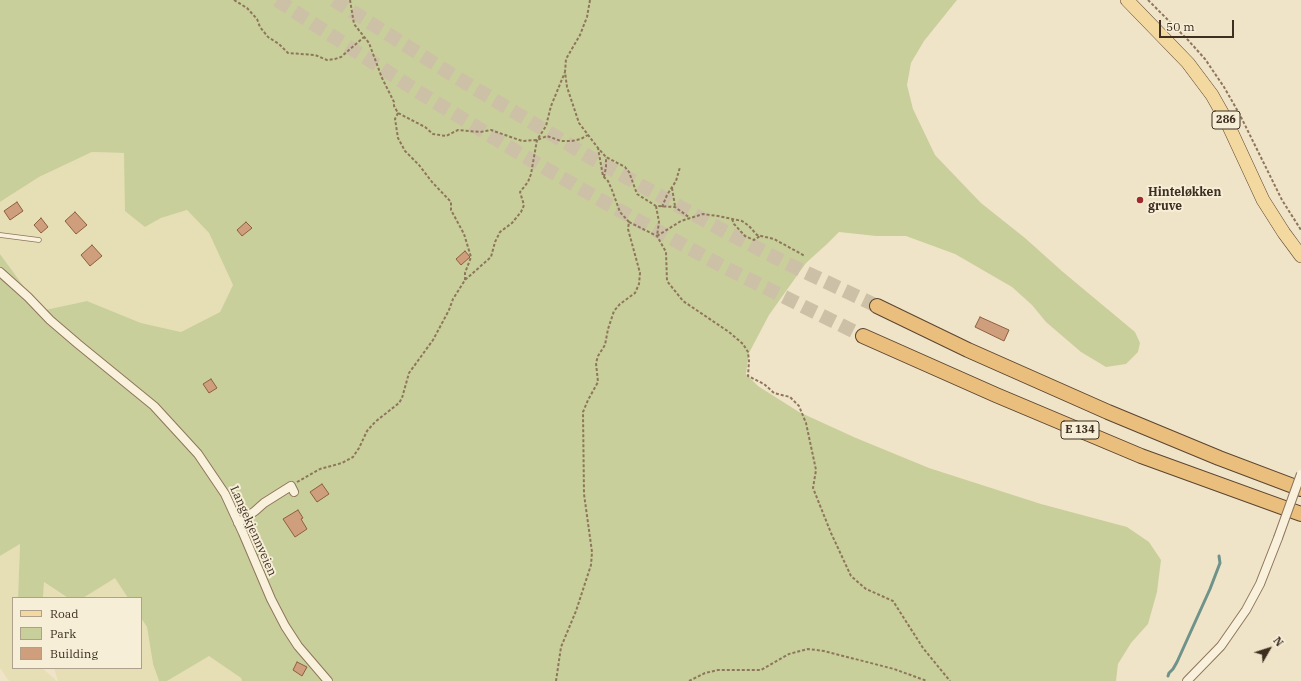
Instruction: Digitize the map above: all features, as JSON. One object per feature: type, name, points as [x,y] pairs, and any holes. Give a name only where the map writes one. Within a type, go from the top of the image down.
[{"type":"highway","name":"E 134","points":[[877,306],[968,350],[1108,412],[1212,455],[1301,489]]},
{"type":"highway","name":"E 134","points":[[863,336],[996,395],[1141,456],[1301,514]]},
{"type":"main road","name":"286","points":[[1127,0],[1182,57],[1212,95],[1264,200],[1284,233],[1301,256]]},
{"type":"street","name":"Langekjennveien","points":[[0,272],[78,344],[159,412],[198,454],[225,494],[271,599],[285,626],[298,646],[328,681]]},
{"type":"street","points":[[1187,681],[1221,646],[1246,610],[1260,584],[1301,474]]},
{"type":"street","points":[[238,523],[264,503],[292,489]]},
{"type":"lane","points":[[0,235],[39,240]]},
{"type":"path","points":[[234,0],[247,8],[268,37],[279,44],[288,54],[315,55],[327,60],[335,59],[341,57],[364,37]]},
{"type":"path","points":[[350,0],[354,24],[369,43],[382,78],[398,113],[426,127],[433,134],[446,136],[458,130],[480,132],[491,130],[522,141],[537,140],[547,136],[561,141],[572,141],[581,140],[588,135]]},
{"type":"path","points":[[590,0],[587,17],[580,36],[566,60],[565,72],[568,87],[579,123],[606,156],[625,167],[629,172],[637,194],[656,206],[675,207],[690,218]]},
{"type":"path","points":[[1148,0],[1188,40],[1224,87],[1240,115],[1282,200],[1301,230]]},
{"type":"path","points":[[292,489],[307,475],[320,469],[342,464],[353,457],[367,431],[375,422],[399,403],[402,398],[409,373],[433,340],[450,310],[453,299],[464,280],[491,257],[500,232],[512,223],[521,212],[524,205],[520,192],[528,182],[531,174],[537,140],[546,126],[565,72]]},
{"type":"path","points":[[398,113],[395,120],[398,138],[405,151],[451,202],[451,210],[464,234],[471,257],[464,280]]},
{"type":"path","points":[[598,148],[603,176],[608,181],[620,212],[629,222],[657,236],[666,252],[667,281],[683,301],[729,332],[742,344],[748,352],[748,376],[764,384],[774,393],[790,397],[799,406],[806,423],[816,470],[813,488],[831,533],[851,576],[866,589],[893,601],[923,648],[950,681]]},
{"type":"path","points":[[604,178],[606,156]]},
{"type":"path","points":[[662,207],[672,188],[680,167]]},
{"type":"path","points":[[672,188],[675,207]]},
{"type":"path","points":[[656,206],[659,222],[657,236]]},
{"type":"path","points":[[657,236],[681,221],[703,214],[742,221],[757,235],[774,239],[805,256]]},
{"type":"path","points":[[732,218],[734,224],[745,236],[754,240],[760,236]]},
{"type":"path","points":[[556,681],[561,647],[576,611],[591,565],[592,552],[584,494],[583,412],[598,382],[596,363],[598,356],[605,345],[614,311],[620,304],[635,293],[639,284],[640,273],[628,229],[629,222]]},
{"type":"path","points":[[689,681],[704,673],[718,670],[761,670],[789,654],[808,650],[824,650],[894,669],[927,681]]},
{"type":"shaded area","points":[[92,152],[125,153],[145,227],[161,218],[187,210],[209,233],[233,285],[220,312],[181,332],[141,323],[87,301],[45,310],[27,291],[0,254],[0,202],[39,177]]},
{"type":"shaded area","points":[[20,544],[18,597],[12,597],[12,669],[43,669],[57,681],[9,681],[0,668],[0,556]]},
{"type":"shaded area","points":[[115,577],[127,597],[85,597]]},
{"type":"shaded area","points":[[44,582],[66,597],[43,597]]},
{"type":"shaded area","points":[[142,620],[147,627],[153,664],[159,681],[58,681],[54,669],[142,669]]},
{"type":"shaded area","points":[[209,655],[241,678],[242,681],[167,681]]},
{"type":"green space","points":[[0,0],[957,0],[924,41],[911,63],[907,85],[913,109],[935,155],[981,203],[1025,238],[1135,332],[1140,343],[1138,352],[1126,364],[1106,367],[1081,352],[1046,322],[1032,305],[1012,287],[955,254],[906,236],[876,236],[839,232],[806,263],[769,315],[749,353],[746,374],[758,386],[799,412],[856,438],[929,468],[1041,504],[1127,527],[1149,542],[1161,560],[1157,592],[1148,624],[1131,643],[1118,664],[1116,681],[242,681],[241,678],[209,656],[167,681],[159,681],[153,664],[147,627],[142,620],[142,597],[127,597],[115,578],[85,597],[66,597],[44,582],[43,597],[18,597],[20,544],[0,556],[0,254],[27,291],[45,310],[87,301],[141,323],[181,332],[220,312],[233,285],[209,233],[187,210],[161,218],[145,227],[125,211],[124,153],[92,152],[39,177],[0,202]]},
{"type":"building","points":[[17,202],[23,211],[10,220],[4,211]]},
{"type":"building","points":[[75,212],[87,225],[76,234],[65,221]]},
{"type":"building","points":[[41,218],[48,227],[41,233],[34,225]]},
{"type":"building","points":[[246,222],[252,228],[242,236],[237,230]]},
{"type":"building","points":[[92,245],[102,256],[90,266],[81,255]]},
{"type":"building","points":[[465,251],[470,257],[461,265],[456,259]]},
{"type":"building","points":[[980,317],[1009,330],[1004,341],[975,327]]},
{"type":"building","points":[[211,379],[217,388],[209,393],[203,384]]},
{"type":"building","points":[[322,484],[329,494],[317,502],[310,492]]},
{"type":"building","points":[[298,510],[307,529],[295,537],[283,519]]},
{"type":"building","points":[[297,662],[307,667],[302,676],[293,670]]},
{"type":"waterway","points":[[1168,676],[1177,662],[1210,589],[1220,563],[1219,556]]},
{"type":"tunnel","points":[[277,0],[417,91],[519,153],[604,202],[722,266],[863,336]]},
{"type":"tunnel","points":[[334,0],[451,74],[593,159],[724,231],[784,262],[877,306]]},
{"type":"place","name":"Hinteløkken gruve","points":[[1140,200]]}]
